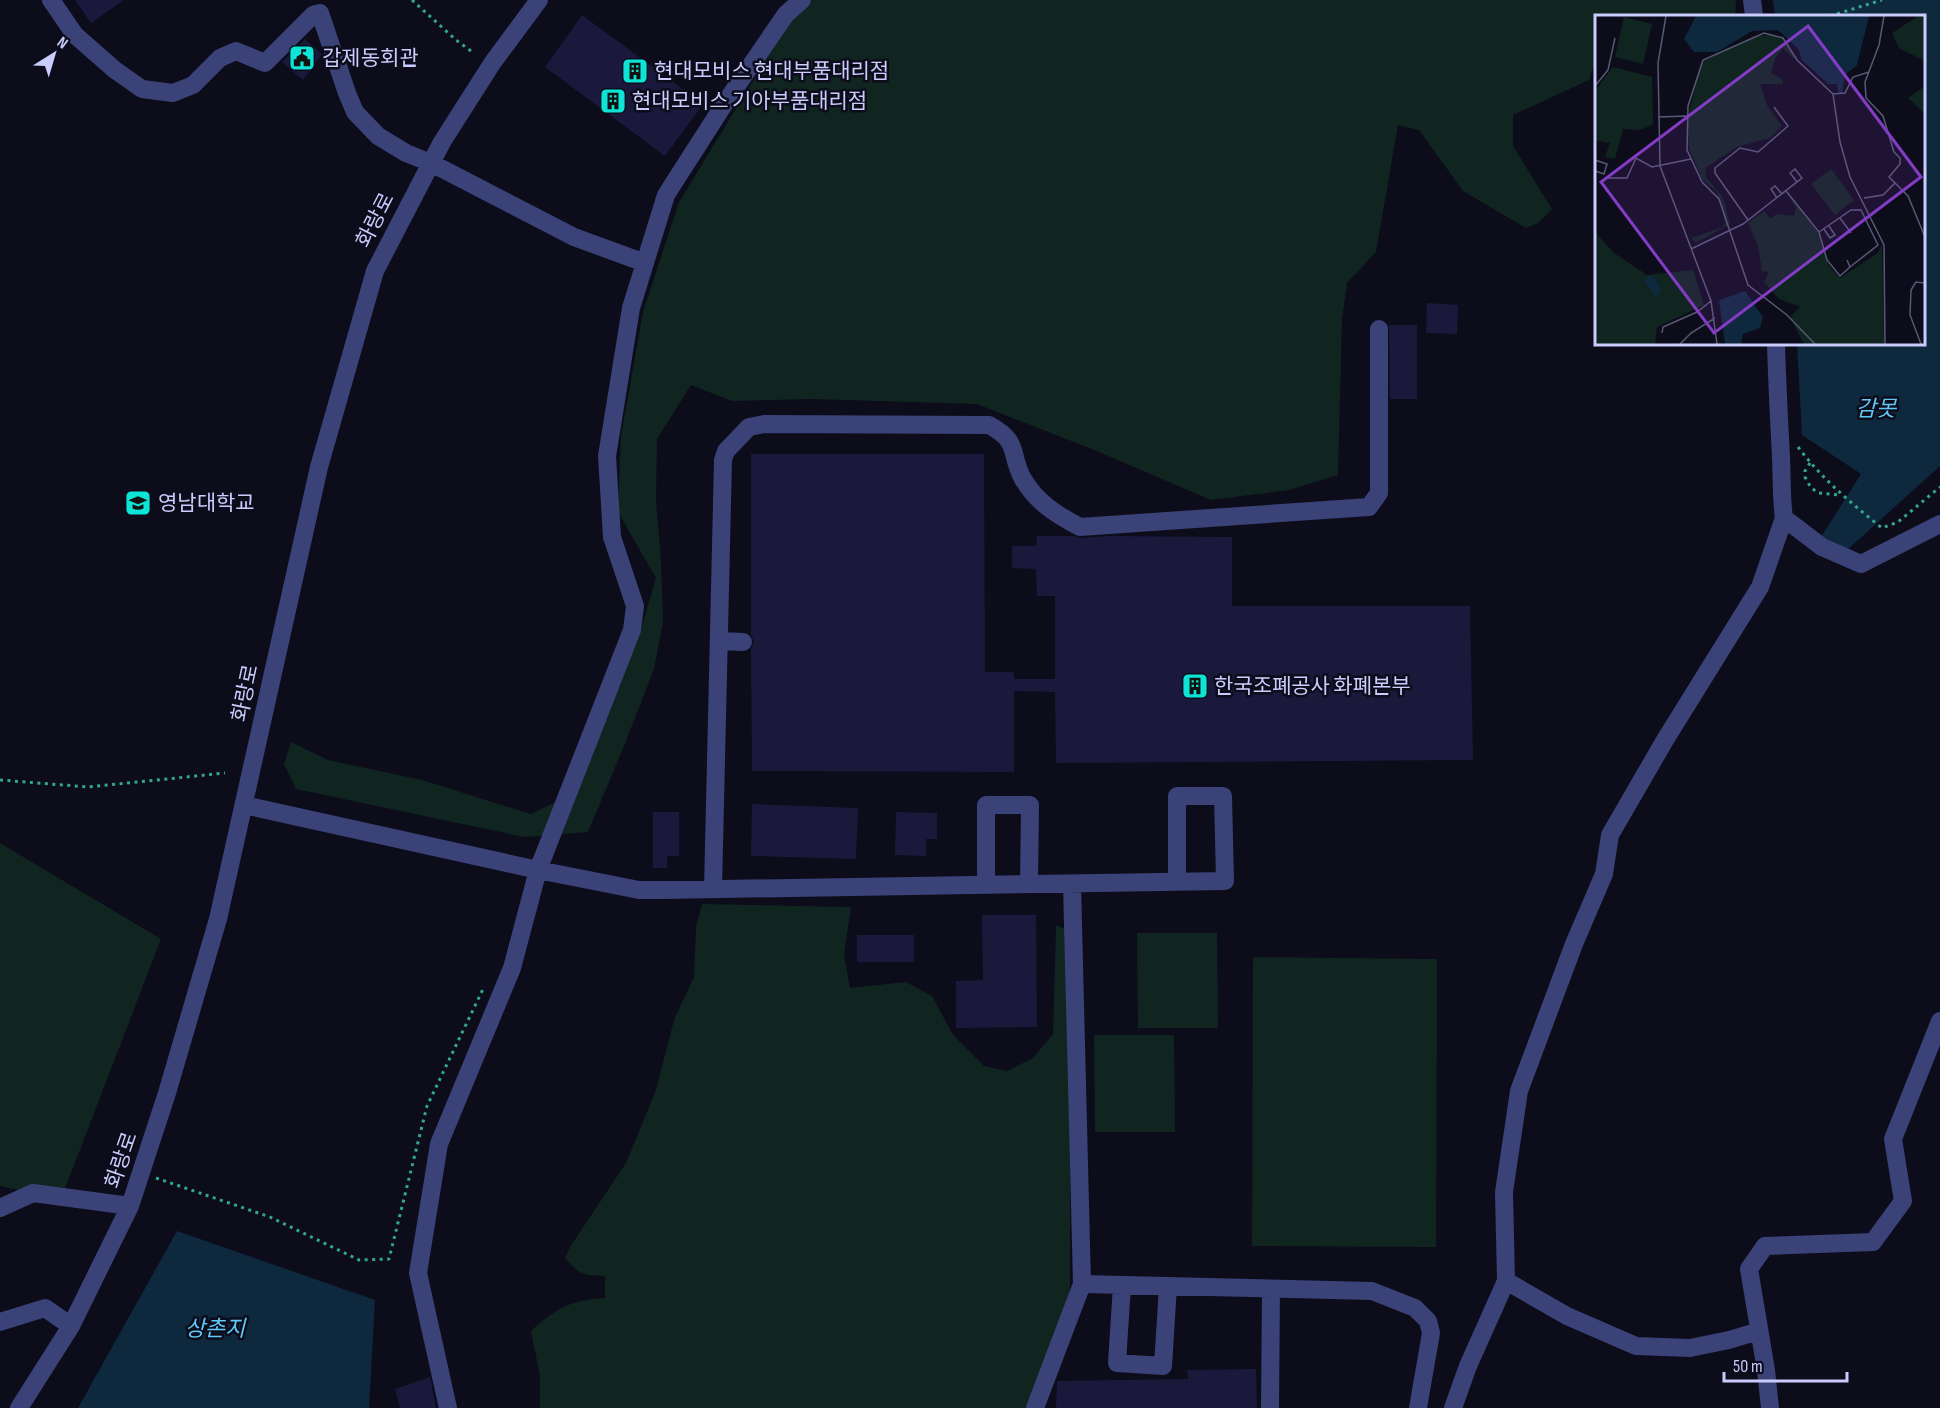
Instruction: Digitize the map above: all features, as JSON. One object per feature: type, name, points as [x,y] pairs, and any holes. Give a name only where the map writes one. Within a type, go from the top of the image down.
[{"type":"street","points":[[51,0],[75,35],[115,70],[142,89],[173,93],[193,85],[220,58],[236,51],[265,63],[322,6],[355,112],[378,136],[406,153],[431,163],[574,237],[645,262]]},
{"type":"street","name":"화랑로","points":[[19,1408],[71,1326],[130,1206],[167,1093],[218,919],[319,467],[375,271],[442,142],[493,62],[539,0]]},
{"type":"street","points":[[448,1408],[418,1273],[439,1144],[512,968],[538,870],[632,630],[635,606],[612,537],[607,456],[631,308],[666,195],[786,14],[802,0]]},
{"type":"street","points":[[1752,0],[1754,15]]},
{"type":"street","points":[[713,889],[723,460],[726,451],[749,427],[764,423],[989,425],[1004,433],[1014,449],[1021,477],[1034,495],[1057,515],[1080,527],[1369,507],[1379,493],[1379,329]]},
{"type":"street","points":[[1453,1408],[1468,1366],[1506,1281],[1504,1192],[1519,1091],[1574,944],[1604,874],[1610,835],[1665,740],[1760,587],[1784,518],[1781,497],[1776,345]]},
{"type":"street","points":[[1784,518],[1822,547],[1861,564],[1940,524]]},
{"type":"street","points":[[719,641],[743,642]]},
{"type":"street","points":[[244,805],[639,890],[1072,884],[1177,882],[1225,881],[1223,796],[1177,796],[1177,882]]},
{"type":"street","points":[[986,885],[986,805],[1030,805],[1029,884]]},
{"type":"street","points":[[1035,1408],[1082,1284],[1072,884]]},
{"type":"street","points":[[1770,1408],[1749,1269],[1765,1246],[1873,1242],[1903,1201],[1893,1139],[1940,1021]]},
{"type":"street","points":[[0,1208],[33,1193],[130,1206]]},
{"type":"street","points":[[1506,1281],[1568,1316],[1636,1346],[1690,1348],[1759,1331]]},
{"type":"street","points":[[1082,1284],[1372,1291],[1415,1308],[1428,1321],[1431,1334],[1418,1408]]},
{"type":"street","points":[[1122,1285],[1118,1363],[1163,1366],[1168,1286]]},
{"type":"street","points":[[1270,1408],[1271,1289]]},
{"type":"street","points":[[0,1322],[45,1308],[71,1326]]},
{"type":"path","points":[[412,0],[471,51]]},
{"type":"path","points":[[1833,15],[1882,0]]},
{"type":"path","points":[[1796,446],[1842,496],[1881,528],[1898,522],[1940,487]]},
{"type":"path","points":[[1810,463],[1804,471],[1811,488],[1819,494],[1842,496]]},
{"type":"path","points":[[0,780],[88,787],[225,773]]},
{"type":"path","points":[[141,1173],[270,1217],[359,1260],[389,1259],[427,1106],[486,983]]},
{"type":"green space","points":[[813,0],[1736,0],[1735,15],[1595,15],[1595,64],[1589,80],[1513,115],[1513,146],[1552,209],[1538,223],[1526,228],[1463,191],[1419,130],[1398,125],[1376,252],[1347,283],[1342,319],[1338,475],[1289,490],[1211,500],[1099,452],[977,404],[811,399],[732,401],[691,385],[657,439],[656,500],[663,622],[654,669],[588,832],[524,837],[296,789],[284,764],[291,742],[328,760],[422,780],[531,814],[566,797],[638,640],[656,578],[618,512],[621,436],[643,312],[679,202],[790,20]]},
{"type":"green space","points":[[0,843],[161,939],[61,1199],[0,1186]]},
{"type":"green space","points":[[702,904],[851,907],[844,955],[850,988],[906,982],[932,996],[953,1035],[984,1066],[1007,1071],[1033,1058],[1053,1034],[1056,925],[1065,929],[1070,1054],[1070,1289],[1047,1358],[1026,1408],[540,1408],[540,1376],[531,1331],[548,1316],[573,1303],[605,1298],[605,1276],[582,1273],[565,1258],[626,1163],[656,1090],[674,1020],[694,977],[696,927]]},
{"type":"green space","points":[[1137,933],[1217,933],[1218,1028],[1138,1028]]},
{"type":"green space","points":[[1253,957],[1437,959],[1436,1247],[1252,1246]]},
{"type":"green space","points":[[1094,1035],[1174,1035],[1175,1132],[1095,1132]]},
{"type":"water","name":"감못","points":[[1773,0],[1940,0],[1940,466],[1845,552],[1821,537],[1861,474],[1802,435],[1797,345],[1925,345],[1925,15],[1775,15]]},
{"type":"water","name":"상촌지","points":[[177,1231],[375,1300],[369,1408],[78,1408]]},
{"type":"building","points":[[75,0],[124,0],[91,23]]},
{"type":"building","points":[[582,15],[703,104],[665,156],[545,67]]},
{"type":"building","name":"갑제동회관","points":[[305,39],[322,54],[303,80],[282,62]]},
{"type":"building","points":[[1427,303],[1458,305],[1457,334],[1426,333]]},
{"type":"building","points":[[1389,325],[1417,325],[1417,399],[1390,399]]},
{"type":"building","points":[[751,454],[984,454],[985,672],[1014,672],[1014,679],[1055,679],[1055,596],[1037,596],[1036,569],[1012,568],[1012,546],[1036,546],[1037,536],[1232,537],[1232,606],[1470,606],[1473,760],[1056,763],[1055,692],[1014,691],[1014,772],[752,771],[751,649],[754,642],[751,635]]},
{"type":"building","points":[[752,804],[858,808],[856,859],[751,856]]},
{"type":"building","points":[[653,812],[679,812],[679,856],[667,856],[667,868],[653,868]]},
{"type":"building","points":[[896,812],[937,813],[937,839],[926,839],[926,856],[895,855]]},
{"type":"building","points":[[982,915],[1036,915],[1037,1027],[956,1028],[956,981],[983,980]]},
{"type":"building","points":[[857,935],[914,935],[914,962],[857,962]]},
{"type":"building","points":[[1256,1369],[1257,1408],[1056,1408],[1057,1381],[1188,1379],[1187,1370]]},
{"type":"building","points":[[430,1377],[436,1408],[400,1408],[395,1389]]},
{"type":"place","name":"갑제동회관","points":[[302,58]]},
{"type":"place","name":"현대모비스 현대부품대리점","points":[[635,71]]},
{"type":"place","name":"현대모비스 기아부품대리점","points":[[613,101]]},
{"type":"place","name":"영남대학교","points":[[138,503]]},
{"type":"place","name":"한국조폐공사 화폐본부","points":[[1195,686]]}]
